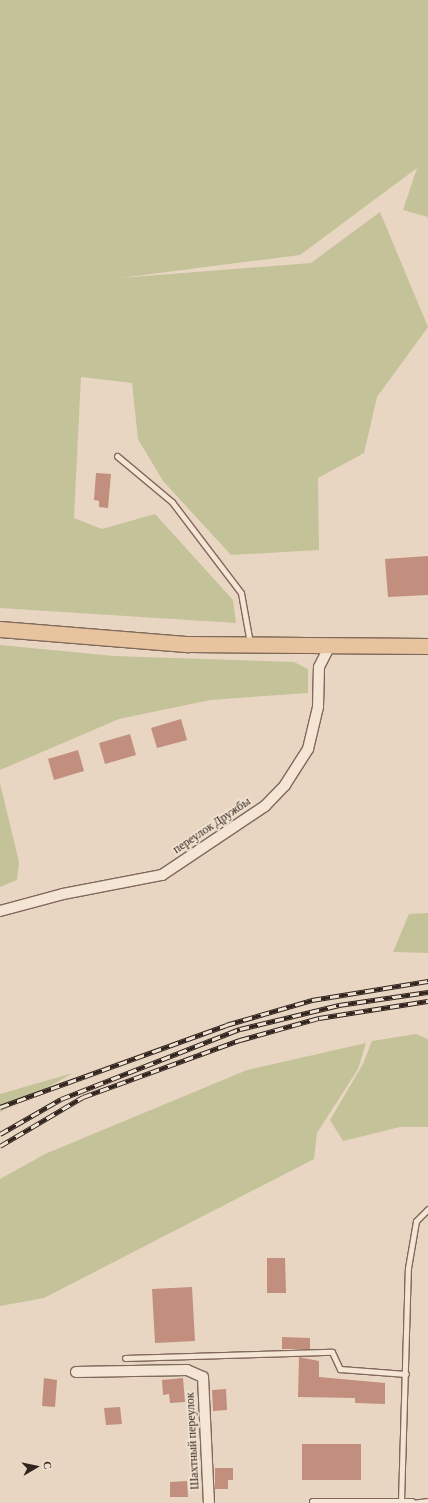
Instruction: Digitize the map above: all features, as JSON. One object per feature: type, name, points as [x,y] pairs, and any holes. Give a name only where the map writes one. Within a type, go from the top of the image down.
[{"type":"main road","points":[[0,629],[188,644],[428,646]]},
{"type":"street","name":"переулок Дружбы","points":[[0,911],[63,894],[162,874],[265,806],[284,786],[308,749],[318,707],[319,667],[330,645]]},
{"type":"street","name":"Шахтный переулок","points":[[76,1372],[187,1370],[203,1377],[208,1503]]},
{"type":"lane","points":[[117,456],[172,502],[241,593],[250,644]]},
{"type":"lane","points":[[402,1501],[408,1268],[416,1221],[428,1210]]},
{"type":"lane","points":[[126,1358],[332,1352],[340,1369],[406,1374]]},
{"type":"lane","points":[[312,1501],[428,1501]]},
{"type":"shaded area","points":[[0,0],[428,0],[428,217],[403,210],[417,168],[300,255],[120,278],[311,263],[380,212],[428,327],[377,397],[364,453],[318,478],[319,550],[231,555],[163,481],[138,439],[132,383],[81,377],[74,518],[102,529],[155,514],[233,600],[236,623],[0,608]]},
{"type":"shaded area","points":[[0,645],[114,656],[294,662],[308,669],[308,693],[210,700],[119,719],[0,770]]},
{"type":"shaded area","points":[[0,783],[19,862],[17,880],[0,887]]},
{"type":"shaded area","points":[[428,913],[428,953],[393,952],[409,914]]},
{"type":"shaded area","points":[[416,1034],[428,1039],[428,1127],[400,1127],[343,1141],[330,1120],[363,1064],[372,1041]]},
{"type":"shaded area","points":[[366,1043],[358,1069],[317,1133],[314,1159],[44,1298],[0,1306],[0,1179],[45,1154],[247,1070]]},
{"type":"shaded area","points":[[73,1073],[52,1085],[0,1112],[0,1094]]},
{"type":"building","points":[[96,473],[111,474],[108,508],[99,507],[99,501],[94,500]]},
{"type":"building","points":[[428,556],[428,595],[388,597],[385,559]]},
{"type":"building","points":[[181,719],[187,740],[157,748],[151,728]]},
{"type":"building","points":[[130,734],[136,755],[105,764],[99,743]]},
{"type":"building","points":[[78,750],[84,771],[54,780],[48,759]]},
{"type":"building","points":[[267,1258],[285,1258],[286,1293],[267,1293]]},
{"type":"building","points":[[192,1287],[195,1341],[155,1343],[152,1289]]},
{"type":"building","points":[[282,1337],[310,1338],[310,1349],[282,1349]]},
{"type":"building","points":[[299,1357],[319,1361],[319,1377],[385,1383],[385,1404],[355,1403],[355,1398],[298,1397]]},
{"type":"building","points":[[44,1378],[57,1380],[55,1407],[42,1406]]},
{"type":"building","points":[[183,1378],[185,1402],[170,1403],[169,1394],[163,1395],[162,1380]]},
{"type":"building","points":[[226,1389],[227,1410],[213,1411],[212,1390]]},
{"type":"building","points":[[120,1407],[122,1424],[106,1425],[104,1408]]},
{"type":"building","points":[[302,1444],[361,1444],[361,1480],[302,1480]]},
{"type":"building","points":[[215,1468],[233,1468],[233,1480],[228,1480],[228,1489],[215,1489]]},
{"type":"building","points":[[187,1481],[188,1497],[170,1497],[170,1482]]},
{"type":"railway","points":[[0,1107],[226,1025],[312,1000],[428,981]]},
{"type":"railway","points":[[0,1134],[61,1099],[240,1029],[339,1005],[428,992]]},
{"type":"railway","points":[[0,1146],[83,1097],[240,1040],[319,1018],[428,1001]]}]
